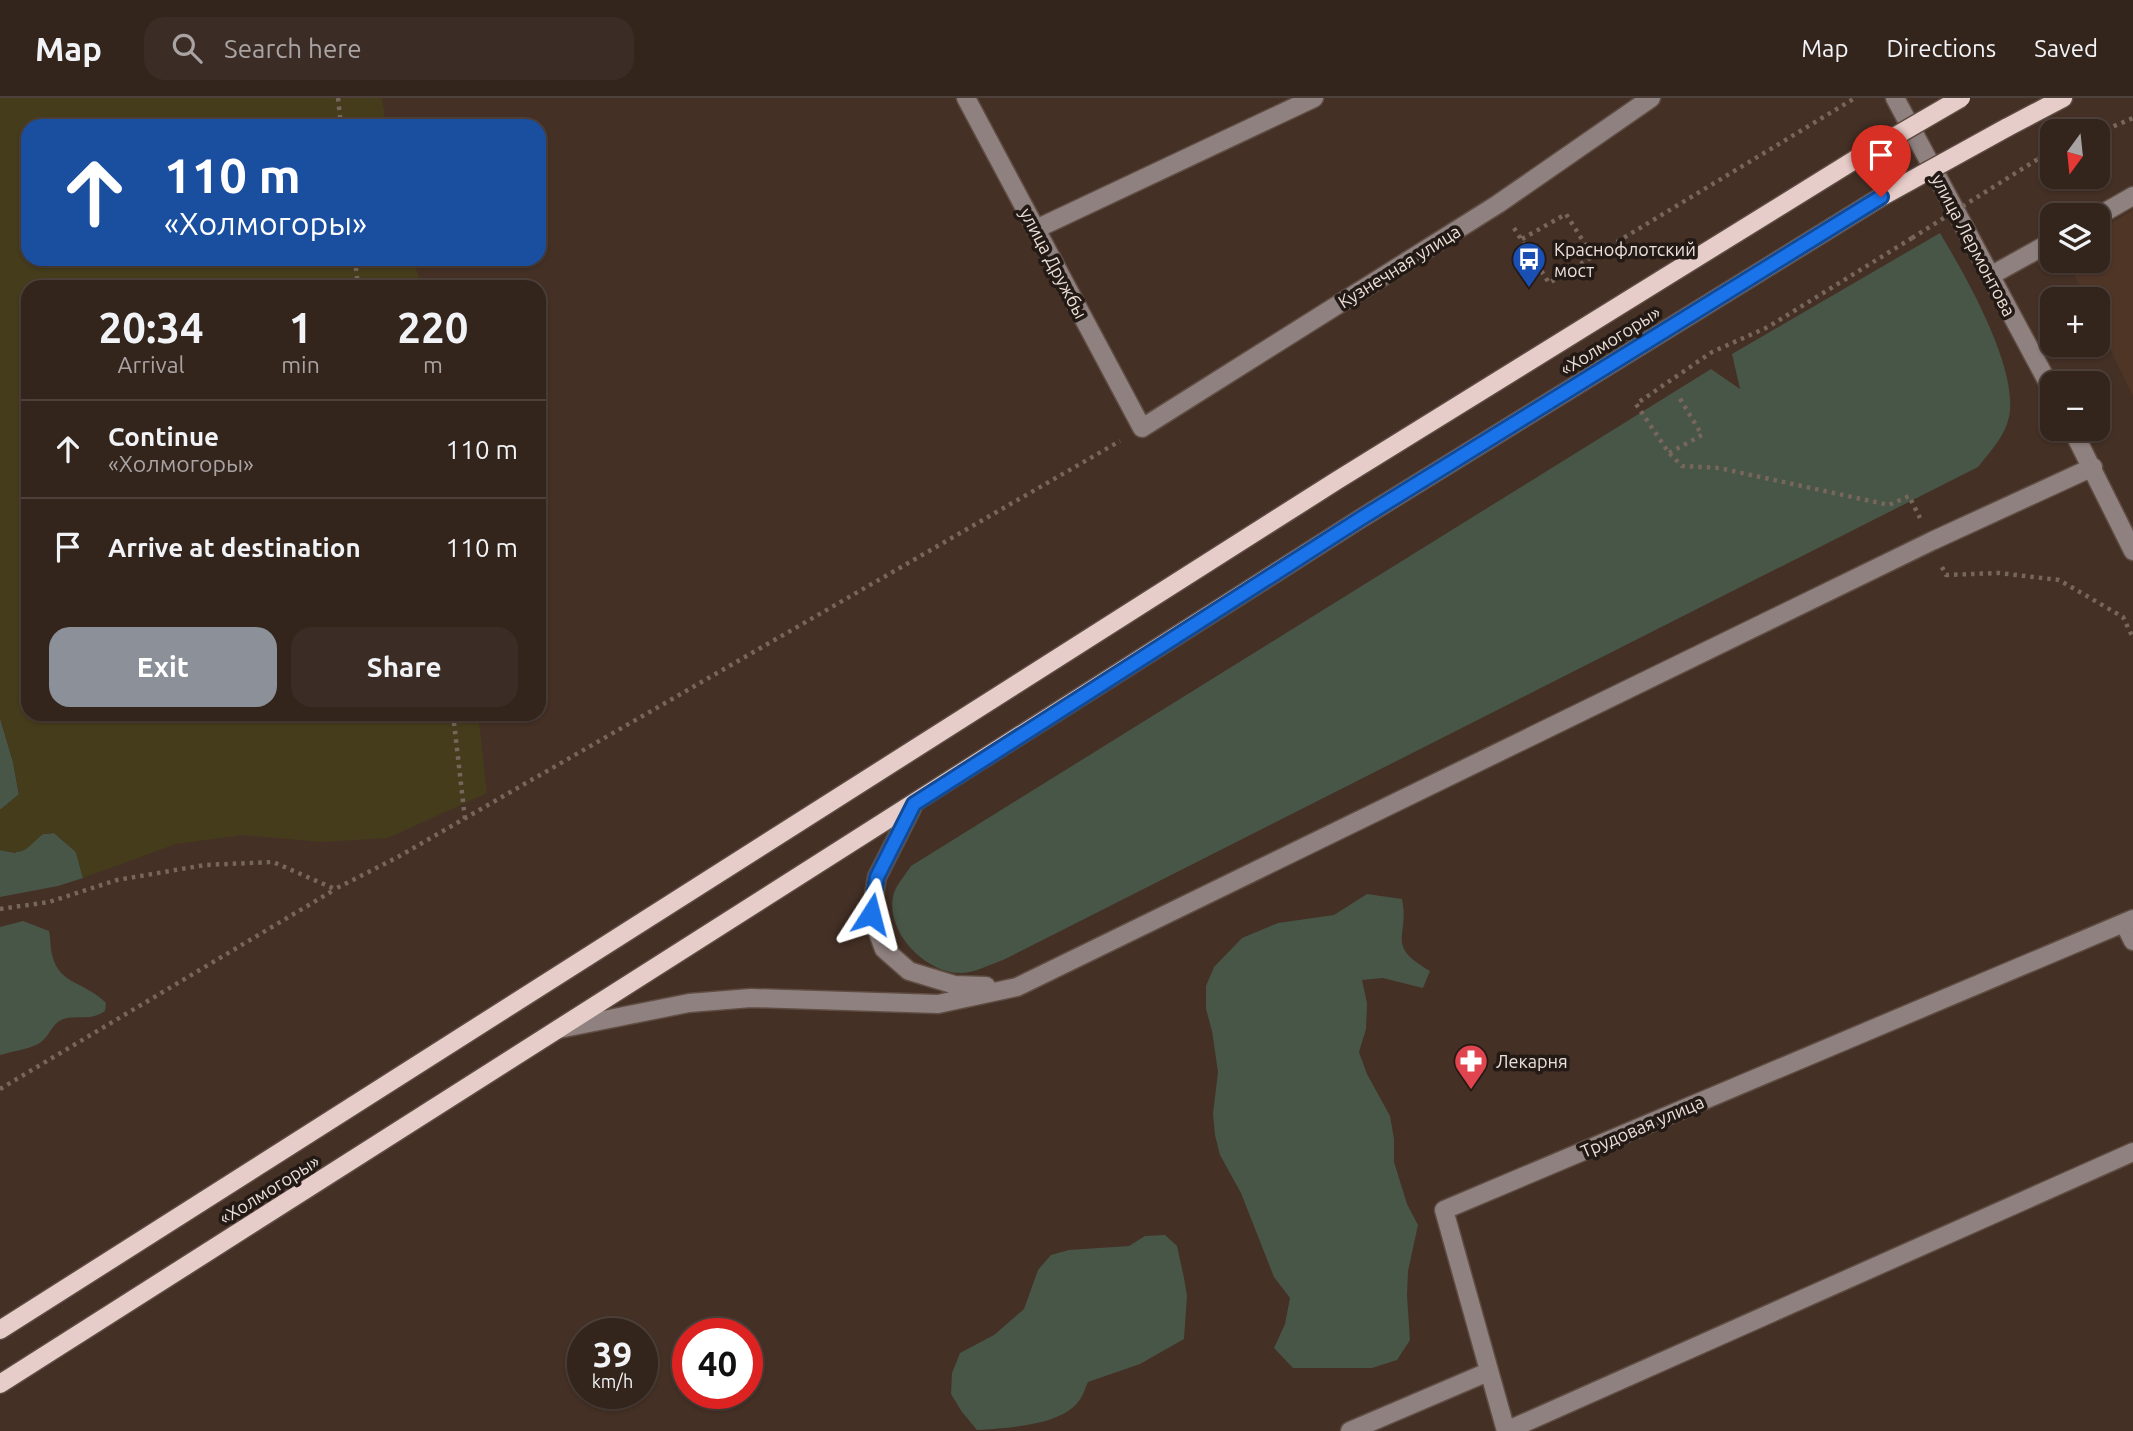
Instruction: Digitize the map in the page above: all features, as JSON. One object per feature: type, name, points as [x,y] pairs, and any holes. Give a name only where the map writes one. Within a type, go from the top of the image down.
[{"type":"main road","name":"«Холмогоры»","points":[[0,1330],[1336,481],[1856,159],[1961,98]]},
{"type":"main road","name":"«Холмогоры»","points":[[0,1384],[1360,519],[1881,197],[2063,98]]},
{"type":"street","name":"улица Дружбы","points":[[966,98],[1142,428]]},
{"type":"street","points":[[1037,229],[1314,98]]},
{"type":"street","name":"Кузнечная улица","points":[[1142,428],[1498,204],[1651,98]]},
{"type":"street","name":"улица Лермонтова","points":[[1895,98],[2042,371]]},
{"type":"street","points":[[2110,209],[2133,196]]},
{"type":"street","points":[[1990,276],[2040,248]]},
{"type":"street","points":[[2079,441],[2133,551]]},
{"type":"street","points":[[559,1029],[689,1003],[751,998],[938,1003],[1017,987],[1932,541],[2093,467]]},
{"type":"street","points":[[914,804],[877,877],[871,914],[884,949],[909,971],[955,985],[1017,987]]},
{"type":"street","points":[[2129,921],[2133,941]]},
{"type":"street","name":"Трудовая улица","points":[[1488,1372],[1444,1210],[2129,921]]},
{"type":"street","points":[[1350,1431],[1488,1372],[1506,1431],[2133,1152]]},
{"type":"path","points":[[338,98],[340,119]]},
{"type":"path","points":[[1590,252],[1566,214],[1522,239],[1549,283],[1855,98]]},
{"type":"path","points":[[2110,128],[2133,118]]},
{"type":"path","points":[[1679,397],[1703,435],[1669,453],[1636,404],[1712,352],[1768,327],[2040,158]]},
{"type":"path","points":[[0,1089],[335,889],[397,859],[1142,428]]},
{"type":"path","points":[[454,721],[465,819]]},
{"type":"path","points":[[0,909],[49,902],[117,880],[205,865],[272,862],[335,889]]},
{"type":"shaded area","points":[[2133,210],[2133,396],[2110,349],[2110,287],[2080,287],[2074,273],[2110,273],[2110,224]]},
{"type":"green space","points":[[1940,233],[1988,322],[2006,373],[2010,397],[2009,417],[2004,431],[1978,467],[1003,960],[967,973],[948,971],[921,958],[901,935],[892,907],[894,893],[911,866],[1711,369],[1740,389],[1732,354]]},
{"type":"green space","points":[[0,718],[19,795],[0,810]]},
{"type":"green space","points":[[54,833],[76,852],[83,878],[58,886],[0,897],[0,850],[15,853],[43,834]]},
{"type":"green space","points":[[1367,894],[1402,899],[1403,947],[1416,962],[1430,971],[1423,988],[1383,978],[1362,980],[1367,1003],[1366,1029],[1359,1052],[1367,1074],[1390,1116],[1394,1162],[1407,1204],[1418,1225],[1408,1271],[1410,1340],[1397,1360],[1372,1368],[1293,1368],[1274,1348],[1285,1324],[1290,1298],[1274,1277],[1241,1193],[1220,1155],[1215,1135],[1213,1114],[1218,1072],[1206,1009],[1206,986],[1214,967],[1242,938],[1278,923],[1334,915]]},
{"type":"green space","points":[[23,921],[49,931],[52,955],[57,967],[68,978],[99,996],[106,1003],[105,1011],[91,1017],[62,1020],[38,1044],[0,1055],[0,927]]},
{"type":"green space","points":[[1165,1235],[1177,1246],[1184,1278],[1187,1296],[1184,1339],[1140,1364],[1088,1382],[1078,1402],[1059,1416],[1031,1424],[977,1430],[951,1394],[952,1373],[960,1353],[994,1335],[1024,1309],[1038,1270],[1051,1255],[1069,1250],[1129,1246],[1145,1236]]},
{"type":"sand","points":[[0,98],[382,98],[385,119],[21,119],[21,266],[415,266],[420,280],[21,280],[21,721],[479,721],[487,793],[388,838],[322,842],[242,835],[176,844],[83,878],[76,852],[54,833],[43,834],[20,852],[0,850],[0,810],[19,794],[0,718]]},
{"type":"place","name":"Краснофлотский мост","points":[[1529,289]]},
{"type":"place","name":"Лекарня","points":[[1471,1091]]},
{"type":"route","points":[[871,914],[877,877],[914,804],[1360,519],[1881,197]]}]
